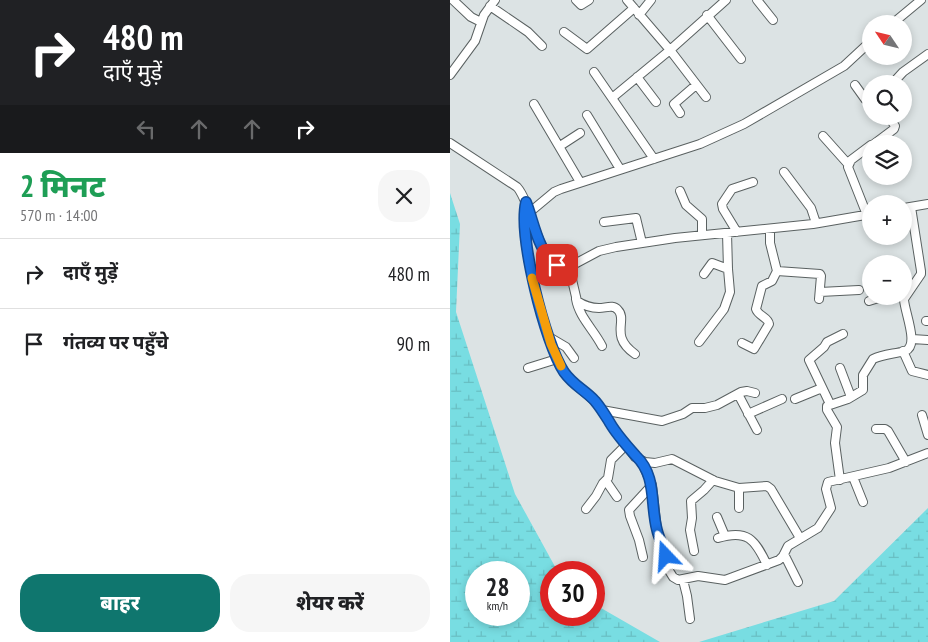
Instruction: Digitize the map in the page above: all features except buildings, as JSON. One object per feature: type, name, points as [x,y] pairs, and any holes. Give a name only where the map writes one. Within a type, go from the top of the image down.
[{"type":"street","points":[[453,0],[466,13],[481,22]]},
{"type":"street","points":[[576,0],[581,5],[589,0]]},
{"type":"street","points":[[627,0],[670,50],[706,97]]},
{"type":"street","points":[[564,32],[587,50],[651,0]]},
{"type":"street","points":[[612,98],[726,0]]},
{"type":"street","points":[[757,0],[773,20]]},
{"type":"street","points":[[903,15],[921,0]]},
{"type":"street","points":[[450,76],[475,41],[481,22],[493,3],[542,46]]},
{"type":"street","points":[[707,16],[741,59]]},
{"type":"street","points":[[530,212],[554,192],[717,137],[769,111],[844,66],[862,49]]},
{"type":"street","points":[[900,75],[928,54]]},
{"type":"street","points":[[450,60],[456,67]]},
{"type":"street","points":[[594,72],[654,159]]},
{"type":"street","points":[[638,77],[656,102]]},
{"type":"street","points":[[680,113],[674,104],[696,85]]},
{"type":"street","points":[[855,85],[862,95]]},
{"type":"street","points":[[534,104],[580,182]]},
{"type":"street","points":[[587,115],[620,170]]},
{"type":"street","points":[[886,135],[894,129],[893,125]]},
{"type":"street","points":[[560,146],[580,133]]},
{"type":"street","points":[[823,136],[848,164]]},
{"type":"street","points":[[450,143],[517,186],[526,202],[549,258],[557,265],[569,267],[599,251],[642,243],[770,229],[862,215]]},
{"type":"street","points":[[862,152],[848,164],[848,170],[862,199]]},
{"type":"street","points":[[784,172],[811,208],[816,223]]},
{"type":"street","points":[[737,232],[722,204],[732,190],[753,182]]},
{"type":"street","points":[[680,191],[686,205],[702,219],[702,235]]},
{"type":"street","points":[[526,202],[526,228],[531,272],[535,291],[557,359],[564,372],[602,410],[626,445],[641,461],[652,485],[657,530],[666,556],[668,569],[675,578],[683,580],[698,576],[725,580],[779,560],[787,547],[818,528],[830,510],[832,506],[826,489],[827,483],[889,468],[928,453]]},
{"type":"street","points":[[912,207],[928,204]]},
{"type":"street","points":[[604,222],[636,218],[642,243]]},
{"type":"street","points":[[742,343],[754,350],[768,327],[768,321],[756,309],[762,286],[772,281],[777,271],[770,244],[770,229]]},
{"type":"street","points":[[912,230],[921,271],[921,274],[912,284]]},
{"type":"street","points":[[698,342],[718,317],[728,300],[730,287],[727,233]]},
{"type":"street","points":[[704,274],[712,263],[728,269]]},
{"type":"street","points":[[569,267],[580,314],[602,346]]},
{"type":"street","points":[[777,271],[820,273],[822,276],[820,296],[859,290]]},
{"type":"street","points":[[576,299],[581,304],[597,308],[613,306],[618,309],[621,314],[621,338],[626,348],[635,354]]},
{"type":"street","points":[[840,480],[835,443],[837,427],[827,410],[827,406],[851,397],[863,390],[863,374],[873,359],[910,348],[912,339],[905,305]]},
{"type":"street","points":[[830,404],[809,360],[828,341],[843,334]]},
{"type":"street","points":[[549,337],[566,347],[574,358]]},
{"type":"street","points":[[912,339],[928,340]]},
{"type":"street","points":[[903,351],[912,371],[928,374]]},
{"type":"street","points":[[528,368],[557,359]]},
{"type":"street","points":[[840,368],[851,397]]},
{"type":"street","points":[[796,399],[822,388]]},
{"type":"street","points":[[602,410],[662,421],[682,414],[692,408],[705,408],[716,405],[747,391],[755,393]]},
{"type":"street","points":[[738,394],[757,430]]},
{"type":"street","points":[[748,414],[782,399]]},
{"type":"street","points":[[922,415],[928,435]]},
{"type":"street","points":[[876,429],[888,431],[906,462]]},
{"type":"street","points":[[586,509],[606,481],[610,473],[611,460],[626,445]]},
{"type":"street","points":[[641,461],[655,463],[672,459],[713,480],[739,488],[769,487],[800,538]]},
{"type":"street","points":[[854,477],[863,502]]},
{"type":"street","points":[[694,551],[690,530],[692,518],[691,501],[713,480]]},
{"type":"street","points":[[606,481],[617,497]]},
{"type":"street","points":[[643,557],[640,540],[629,510],[652,485]]},
{"type":"street","points":[[739,488],[740,508]]},
{"type":"street","points":[[717,517],[721,537],[740,534],[750,539],[757,546],[767,565]]},
{"type":"street","points":[[784,554],[798,582]]},
{"type":"street","points":[[683,580],[690,619]]},
{"type":"green space","points":[[450,193],[460,224],[456,312],[515,494],[552,561],[540,561],[540,626],[605,626],[605,610],[660,642],[450,642]]},
{"type":"green space","points":[[928,508],[928,642],[699,642],[834,601]]},
{"type":"slow traffic","points":[[532,278],[551,344],[561,366]]},
{"type":"route","points":[[557,265],[549,258],[542,244],[526,202],[525,220],[531,272],[551,344],[564,372],[602,410],[610,424],[641,461],[652,485],[657,530],[666,556]]}]
